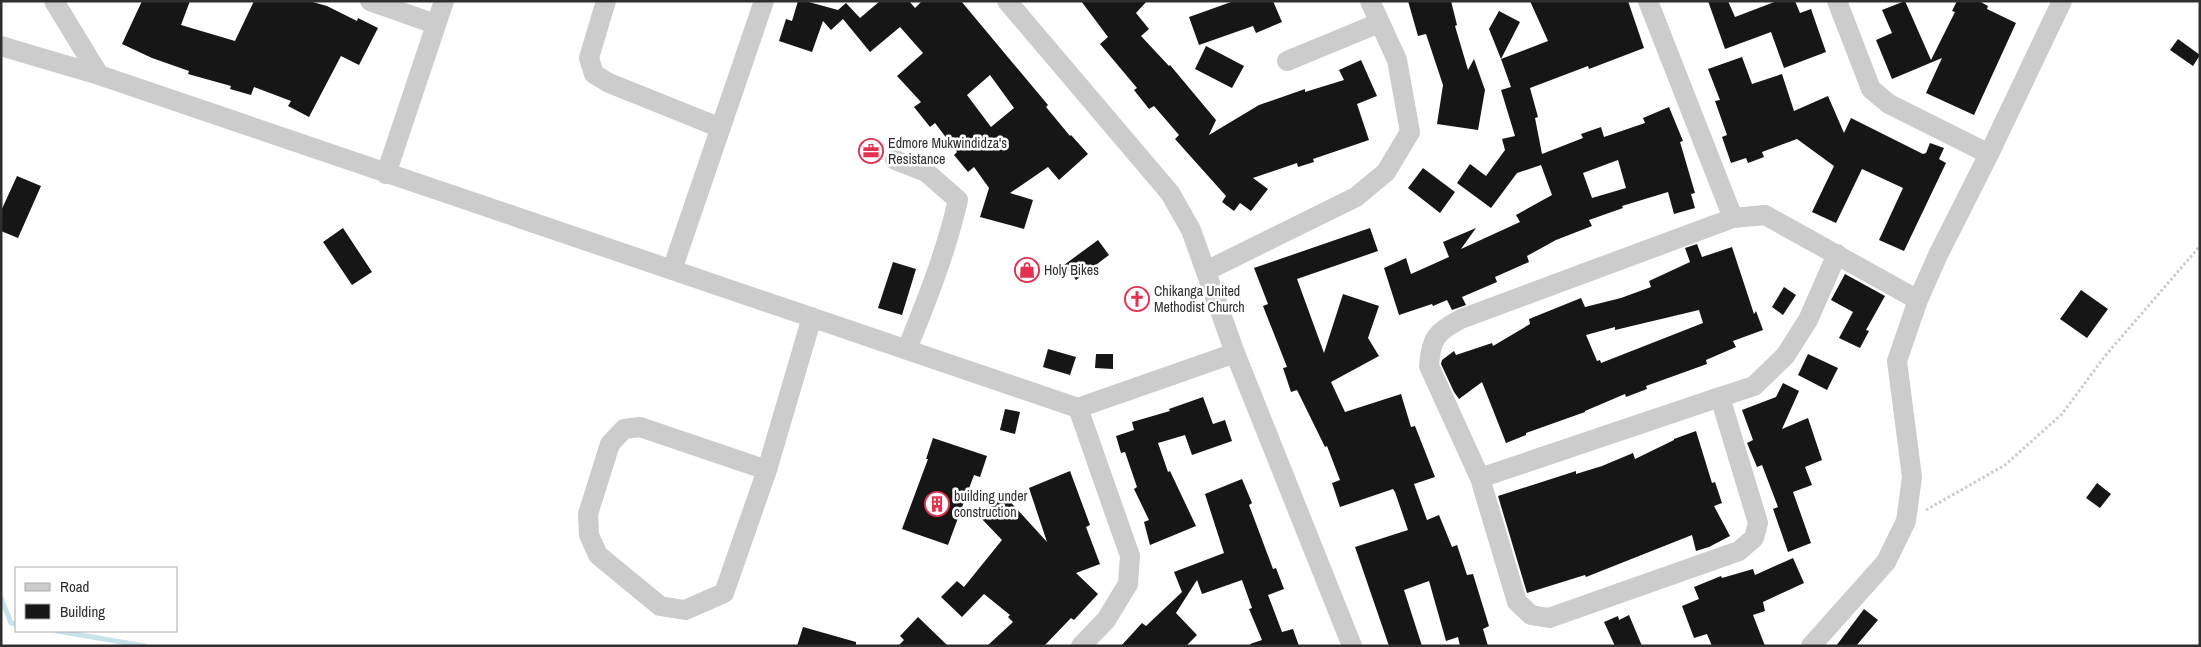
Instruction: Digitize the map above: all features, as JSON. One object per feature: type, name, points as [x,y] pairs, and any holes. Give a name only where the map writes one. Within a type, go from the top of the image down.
[{"type":"street","points":[[54,1],[98,75]]},
{"type":"street","points":[[370,1],[435,24]]},
{"type":"street","points":[[386,174],[444,1]]},
{"type":"street","points":[[606,1],[588,58],[594,74],[608,83],[721,128]]},
{"type":"street","points":[[672,270],[764,1]]},
{"type":"street","points":[[1007,1],[1170,193],[1191,230],[1235,353],[1352,646]]},
{"type":"street","points":[[1206,270],[1356,197],[1386,172],[1410,132],[1397,60],[1370,1]]},
{"type":"street","points":[[1648,1],[1733,218]]},
{"type":"street","points":[[1837,1],[1871,89],[1889,104],[1989,154]]},
{"type":"street","points":[[1811,646],[1886,562],[1906,521],[1912,478],[1897,361],[1918,300],[1938,256],[2062,1]]},
{"type":"street","points":[[1287,61],[1379,23]]},
{"type":"street","points":[[1,46],[98,75],[386,174],[812,316],[1078,408],[1235,353]]},
{"type":"street","points":[[896,160],[926,172],[958,200],[932,290],[907,349]]},
{"type":"street","points":[[1720,397],[1758,523],[1754,538],[1739,551],[1549,618],[1531,615],[1517,602],[1480,478],[1429,366],[1430,346],[1440,330],[1461,319],[1733,218],[1765,215],[1918,300]]},
{"type":"street","points":[[1480,478],[1754,386],[1785,356],[1808,320],[1837,254]]},
{"type":"street","points":[[767,470],[640,427],[624,429],[610,444],[588,514],[589,535],[598,555],[660,606],[685,610],[724,593],[767,470],[812,316]]},
{"type":"street","points":[[1078,408],[1130,556],[1128,584],[1106,620],[1081,646]]},
{"type":"path","points":[[1906,521],[2005,465],[2062,414],[2105,356],[2151,300],[2200,246]]},
{"type":"building","points":[[142,1],[190,1],[181,25],[235,41],[254,1],[309,1],[327,6],[357,21],[358,18],[378,28],[359,65],[341,56],[309,117],[288,106],[291,101],[254,87],[251,95],[230,89],[231,86],[188,74],[189,71],[152,58],[122,44]]},
{"type":"building","points":[[798,1],[805,1],[838,10],[846,3],[860,18],[880,1],[909,1],[915,8],[922,1],[961,1],[1048,105],[1046,107],[1070,136],[1088,154],[1059,180],[1048,167],[1010,193],[1033,200],[1024,229],[980,217],[989,188],[974,167],[968,172],[954,155],[957,152],[935,123],[930,127],[914,107],[921,102],[897,76],[923,53],[900,27],[870,52],[843,19],[831,30],[823,21],[812,52],[779,41],[786,19],[792,21]],"holes":[[[990,75],[1014,108],[991,127],[967,95]]]},
{"type":"building","points":[[1081,1],[1147,1],[1136,13],[1149,29],[1141,36],[1170,65],[1216,120],[1209,135],[1259,105],[1305,89],[1305,92],[1344,80],[1339,70],[1361,60],[1377,96],[1357,104],[1369,140],[1313,159],[1314,162],[1298,167],[1297,163],[1253,178],[1268,189],[1251,211],[1240,203],[1234,211],[1222,202],[1226,196],[1175,139],[1179,135],[1154,106],[1149,109],[1134,90],[1137,88],[1100,44],[1108,37]]},
{"type":"building","points":[[1234,1],[1273,1],[1282,22],[1256,33],[1253,26],[1199,45],[1189,17]]},
{"type":"building","points":[[1408,1],[1451,1],[1457,25],[1455,26],[1468,70],[1474,59],[1485,90],[1478,130],[1437,124],[1443,85],[1426,34],[1418,36]]},
{"type":"building","points":[[1530,1],[1628,1],[1644,48],[1589,69],[1588,66],[1530,88],[1538,117],[1535,118],[1542,154],[1583,138],[1581,134],[1601,127],[1604,137],[1645,123],[1643,118],[1669,107],[1683,141],[1680,142],[1695,193],[1691,194],[1695,208],[1674,214],[1668,192],[1622,206],[1623,208],[1589,220],[1592,226],[1556,240],[1527,256],[1529,262],[1495,277],[1497,282],[1462,297],[1466,305],[1452,310],[1447,300],[1433,306],[1432,304],[1399,315],[1384,268],[1406,258],[1411,274],[1449,257],[1443,242],[1476,228],[1461,249],[1520,222],[1516,215],[1552,195],[1541,165],[1517,173],[1491,208],[1457,183],[1470,164],[1486,176],[1505,150],[1502,139],[1515,136],[1501,90],[1511,87],[1501,59],[1548,41]],"holes":[[[1618,160],[1626,188],[1592,198],[1583,173]]]},
{"type":"building","points":[[1708,1],[1728,1],[1735,17],[1777,1],[1795,1],[1800,13],[1811,9],[1826,52],[1784,68],[1771,32],[1725,49]]},
{"type":"building","points":[[1905,1],[1931,60],[1955,12],[1952,11],[1957,1],[1979,1],[1988,6],[1987,9],[2016,23],[1974,115],[1926,93],[1942,58],[1892,79],[1876,40],[1892,33],[1882,10]]},
{"type":"building","points":[[1499,11],[1520,22],[1501,59],[1489,29]]},
{"type":"building","points":[[2178,39],[2200,55],[2193,66],[2170,50]]},
{"type":"building","points":[[1206,46],[1244,66],[1232,88],[1195,69]]},
{"type":"building","points":[[1742,57],[1752,84],[1782,74],[1794,111],[1828,96],[1844,133],[1851,118],[1923,154],[1926,153],[1930,143],[1944,148],[1939,159],[1946,163],[1904,251],[1879,240],[1903,188],[1862,169],[1836,223],[1812,212],[1834,166],[1797,139],[1762,152],[1764,157],[1748,163],[1746,158],[1731,163],[1722,137],[1727,135],[1715,101],[1720,100],[1708,69]]},
{"type":"building","points":[[1423,168],[1455,192],[1440,213],[1408,188]]},
{"type":"building","points":[[17,176],[41,186],[18,238],[1,231],[1,211]]},
{"type":"building","points":[[343,228],[372,272],[352,285],[323,242]]},
{"type":"building","points":[[1370,228],[1378,251],[1297,279],[1324,353],[1343,294],[1379,306],[1368,338],[1379,356],[1331,382],[1345,412],[1401,394],[1411,427],[1415,426],[1435,477],[1414,484],[1427,520],[1439,515],[1452,547],[1457,545],[1467,575],[1473,574],[1489,626],[1483,629],[1488,646],[1460,646],[1458,637],[1446,641],[1429,581],[1404,590],[1422,646],[1389,646],[1355,547],[1408,530],[1395,492],[1393,489],[1340,507],[1332,483],[1340,480],[1327,446],[1325,447],[1297,390],[1291,392],[1283,368],[1287,367],[1263,306],[1268,304],[1254,268]]},
{"type":"building","points":[[1098,240],[1109,255],[1076,280],[1064,265]]},
{"type":"building","points":[[1697,244],[1702,257],[1732,247],[1754,314],[1756,311],[1763,330],[1733,341],[1736,347],[1706,360],[1707,364],[1646,386],[1647,389],[1626,397],[1625,394],[1585,412],[1526,433],[1526,435],[1506,443],[1482,382],[1459,399],[1454,392],[1441,364],[1442,360],[1454,351],[1456,355],[1492,343],[1493,346],[1530,324],[1529,319],[1581,298],[1585,307],[1621,298],[1651,287],[1649,281],[1690,262],[1685,248]],"holes":[[[1699,310],[1703,323],[1601,363],[1600,360],[1597,361],[1586,335],[1615,327],[1615,330]]]},
{"type":"building","points":[[893,262],[916,269],[902,315],[878,308]]},
{"type":"building","points":[[1845,274],[1885,296],[1866,330],[1869,331],[1860,348],[1839,338],[1853,312],[1831,300]]},
{"type":"building","points":[[1784,287],[1796,295],[1783,315],[1772,307]]},
{"type":"building","points":[[2081,290],[2108,309],[2087,338],[2060,319]]},
{"type":"building","points":[[1048,349],[1076,357],[1070,375],[1043,367]]},
{"type":"building","points":[[1096,354],[1113,354],[1113,369],[1095,368]]},
{"type":"building","points":[[1808,354],[1838,368],[1827,390],[1798,375]]},
{"type":"building","points":[[1783,383],[1799,391],[1782,429],[1808,418],[1822,460],[1805,467],[1812,485],[1793,492],[1811,543],[1788,552],[1773,509],[1778,507],[1762,465],[1757,467],[1747,443],[1753,440],[1742,410],[1776,397]]},
{"type":"building","points":[[1203,397],[1213,424],[1225,420],[1232,441],[1192,455],[1185,435],[1158,443],[1168,472],[1170,471],[1196,526],[1150,545],[1144,522],[1149,520],[1134,489],[1137,487],[1125,452],[1121,453],[1116,436],[1134,430],[1132,422],[1170,411],[1169,409]]},
{"type":"building","points":[[1005,409],[1020,412],[1015,434],[1000,430]]},
{"type":"building","points":[[1696,431],[1712,483],[1715,482],[1722,503],[1714,506],[1730,536],[1709,547],[1696,551],[1692,535],[1586,577],[1585,575],[1527,593],[1498,496],[1576,471],[1576,474],[1602,466],[1633,453],[1635,459],[1674,439]]},
{"type":"building","name":"building under construction","points":[[933,438],[987,456],[980,477],[974,475],[948,545],[902,529],[928,459],[926,459]]},
{"type":"building","points":[[1070,471],[1090,525],[1086,527],[1100,564],[1076,573],[1098,594],[1074,620],[1071,618],[1044,646],[987,646],[1013,622],[1008,617],[1010,615],[984,594],[962,617],[941,597],[957,581],[964,587],[1002,540],[980,517],[1004,495],[1047,542],[1029,488]]},
{"type":"building","points":[[1242,479],[1252,503],[1249,505],[1273,569],[1276,568],[1284,589],[1268,595],[1282,632],[1293,629],[1299,646],[1251,646],[1250,644],[1262,640],[1249,609],[1252,608],[1242,580],[1202,594],[1197,580],[1176,613],[1197,635],[1186,646],[1121,646],[1142,623],[1146,626],[1182,592],[1174,572],[1224,553],[1205,494]]},
{"type":"building","points":[[2097,483],[2111,494],[2100,508],[2086,498]]},
{"type":"building","points":[[1793,558],[1804,583],[1763,602],[1765,611],[1753,615],[1765,646],[1712,646],[1707,634],[1694,638],[1682,606],[1699,599],[1694,587],[1721,576],[1722,578],[1753,569],[1755,575]]},
{"type":"building","points":[[1864,609],[1878,620],[1856,646],[1836,646]]},
{"type":"building","points":[[1629,615],[1642,646],[1615,646],[1604,622],[1618,616],[1619,620]]},
{"type":"building","points":[[918,617],[948,646],[898,646],[904,640],[900,636]]},
{"type":"building","points":[[803,627],[856,642],[856,646],[797,646]]},
{"type":"waterway","points":[[1,598],[11,623],[15,624]]},
{"type":"waterway","points":[[63,632],[145,646]]},
{"type":"place","name":"Edmore Mukwindidza's Resistance","points":[[871,151]]},
{"type":"place","name":"Holy Bikes","points":[[1027,270]]},
{"type":"place","name":"Chikanga United Methodist Church","points":[[1137,299]]},
{"type":"place","name":"building under construction","points":[[937,504]]}]
